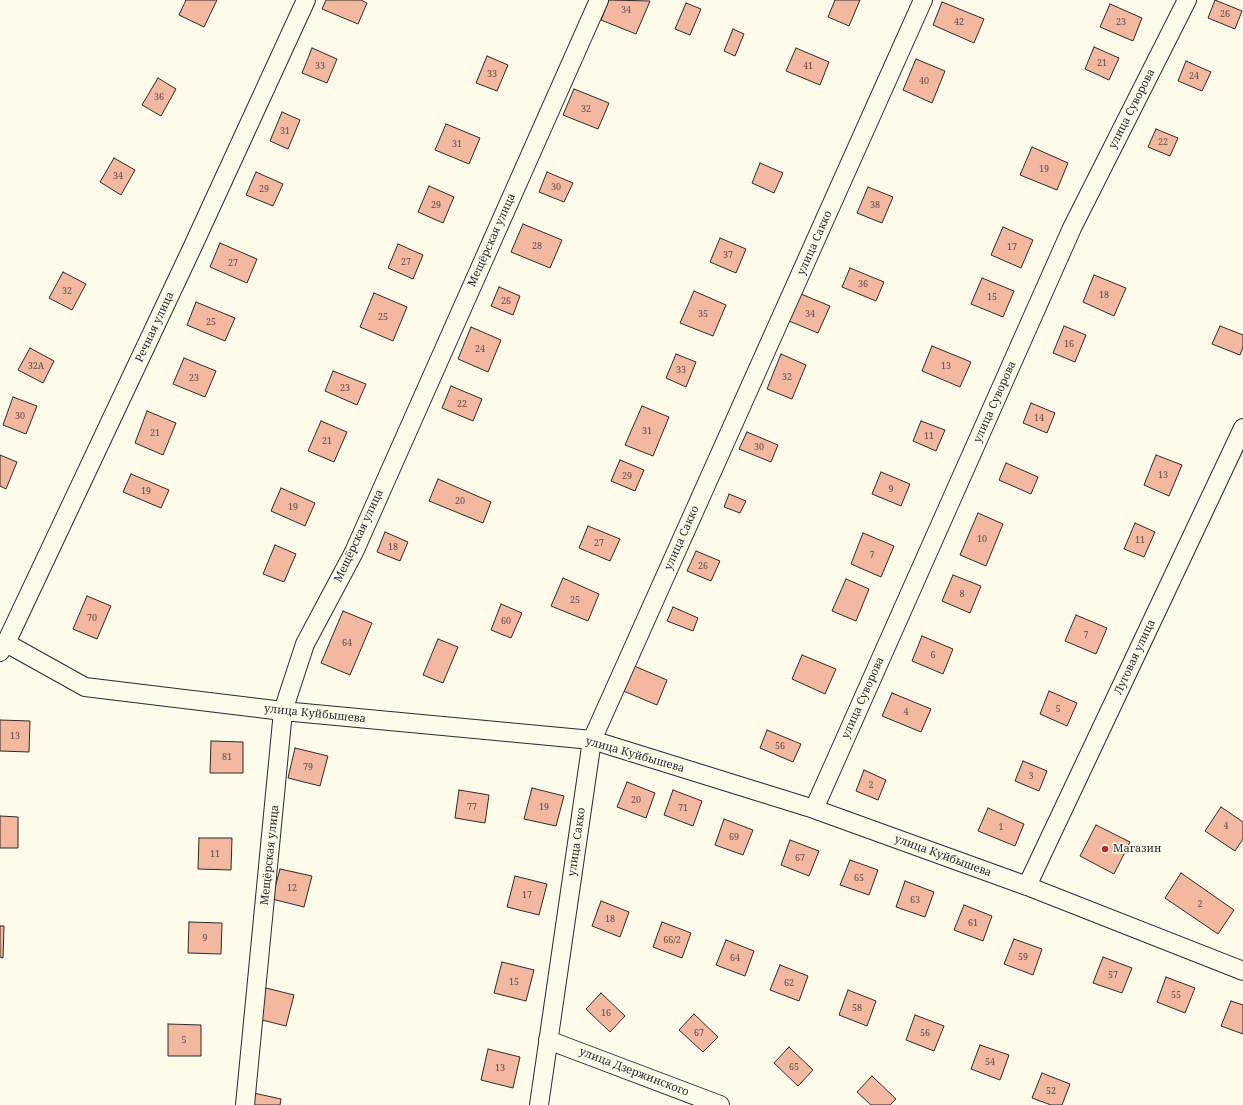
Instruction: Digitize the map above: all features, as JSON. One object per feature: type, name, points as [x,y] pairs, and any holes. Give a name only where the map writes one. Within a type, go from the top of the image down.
[{"type":"street","name":"Речная улица","points":[[3,648],[193,246],[306,0]]},
{"type":"street","name":"Мещёрская улица","points":[[245,1105],[283,712],[305,644],[354,552],[599,0]]},
{"type":"street","name":"улица Сакко","points":[[539,1105],[592,740],[923,0]]},
{"type":"street","name":"улица Суворова","points":[[814,809],[1072,228],[1187,0]]},
{"type":"street","name":"Луговая улица","points":[[1027,886],[1243,428]]},
{"type":"street","name":"улица Куйбышева","points":[[3,648],[85,688],[283,712],[592,740],[814,809],[1027,886],[1243,971]]},
{"type":"street","name":"улица Дзержинского","points":[[548,1040],[720,1105]]},
{"type":"building","points":[[186,0],[217,0],[204,27],[179,15]]},
{"type":"building","points":[[326,0],[361,0],[367,3],[358,24],[322,9]]},
{"type":"building","points":[[609,0],[650,1],[636,34],[601,20]]},
{"type":"building","points":[[835,0],[860,0],[849,26],[828,17]]},
{"type":"building","points":[[1215,0],[1242,11],[1235,29],[1208,18]]},
{"type":"building","points":[[942,2],[984,19],[974,43],[933,25]]},
{"type":"building","points":[[686,3],[701,9],[690,35],[675,29]]},
{"type":"building","points":[[1110,4],[1142,18],[1133,41],[1100,27]]},
{"type":"building","points":[[733,29],[744,34],[735,56],[724,51]]},
{"type":"building","points":[[1094,47],[1119,58],[1109,80],[1085,69]]},
{"type":"building","points":[[312,48],[337,59],[327,83],[302,73]]},
{"type":"building","points":[[796,48],[829,62],[820,85],[786,71]]},
{"type":"building","points":[[487,56],[508,65],[497,91],[476,83]]},
{"type":"building","points":[[916,59],[945,71],[932,103],[903,90]]},
{"type":"building","points":[[1186,61],[1211,72],[1202,91],[1178,81]]},
{"type":"building","points":[[158,78],[176,89],[161,116],[142,105]]},
{"type":"building","points":[[574,89],[609,103],[598,129],[563,115]]},
{"type":"building","points":[[282,112],[300,120],[288,149],[270,141]]},
{"type":"building","points":[[446,124],[480,138],[469,164],[435,150]]},
{"type":"building","points":[[1156,129],[1178,138],[1170,156],[1148,147]]},
{"type":"building","points":[[1032,147],[1068,163],[1057,190],[1020,175]]},
{"type":"building","points":[[114,158],[135,170],[121,195],[100,182]]},
{"type":"building","points":[[760,163],[783,173],[774,193],[752,183]]},
{"type":"building","points":[[256,172],[283,184],[273,206],[246,195]]},
{"type":"building","points":[[547,172],[573,183],[564,202],[539,192]]},
{"type":"building","points":[[429,186],[454,197],[443,223],[418,212]]},
{"type":"building","points":[[868,187],[893,197],[882,223],[857,213]]},
{"type":"building","points":[[523,224],[562,240],[550,268],[511,252]]},
{"type":"building","points":[[1003,227],[1033,240],[1021,268],[991,255]]},
{"type":"building","points":[[720,238],[746,249],[736,273],[710,262]]},
{"type":"building","points":[[220,243],[257,259],[247,283],[210,267]]},
{"type":"building","points":[[398,244],[423,255],[413,279],[388,268]]},
{"type":"building","points":[[850,268],[884,282],[876,301],[842,287]]},
{"type":"building","points":[[63,272],[86,284],[72,310],[49,298]]},
{"type":"building","points":[[1094,275],[1126,288],[1114,316],[1083,302]]},
{"type":"building","points":[[982,278],[1014,291],[1003,317],[971,304]]},
{"type":"building","points":[[499,287],[520,296],[513,315],[491,306]]},
{"type":"building","points":[[694,291],[726,305],[713,336],[680,323]]},
{"type":"building","points":[[374,293],[407,307],[393,341],[360,327]]},
{"type":"building","points":[[801,294],[830,306],[818,333],[789,321]]},
{"type":"building","points":[[196,302],[235,318],[225,341],[187,325]]},
{"type":"building","points":[[1064,326],[1086,335],[1075,362],[1053,353]]},
{"type":"building","points":[[1220,326],[1243,335],[1243,347],[1240,355],[1212,344]]},
{"type":"building","points":[[471,327],[501,340],[488,372],[458,359]]},
{"type":"building","points":[[932,346],[971,362],[960,387],[922,371]]},
{"type":"building","points":[[30,348],[54,361],[43,383],[18,370]]},
{"type":"building","points":[[676,354],[696,362],[686,387],[666,378]]},
{"type":"building","points":[[781,354],[806,365],[792,399],[767,389]]},
{"type":"building","points":[[184,358],[216,371],[205,397],[173,384]]},
{"type":"building","points":[[333,371],[366,384],[357,405],[325,391]]},
{"type":"building","points":[[451,386],[482,399],[473,421],[442,408]]},
{"type":"building","points":[[13,397],[37,406],[26,434],[3,425]]},
{"type":"building","points":[[1031,403],[1055,413],[1047,433],[1023,423]]},
{"type":"building","points":[[642,406],[669,417],[653,456],[625,445]]},
{"type":"building","points":[[147,411],[176,423],[163,455],[135,443]]},
{"type":"building","points":[[321,421],[347,432],[334,462],[308,451]]},
{"type":"building","points":[[921,421],[945,430],[936,451],[913,441]]},
{"type":"building","points":[[747,432],[778,445],[771,462],[739,449]]},
{"type":"building","points":[[0,455],[17,462],[6,489],[0,486]]},
{"type":"building","points":[[1156,455],[1182,465],[1169,496],[1144,485]]},
{"type":"building","points":[[620,460],[644,470],[635,491],[611,481]]},
{"type":"building","points":[[1006,463],[1038,477],[1031,494],[999,480]]},
{"type":"building","points":[[881,472],[910,484],[901,506],[872,494]]},
{"type":"building","points":[[131,474],[169,490],[161,508],[123,492]]},
{"type":"building","points":[[438,479],[491,502],[483,523],[429,501]]},
{"type":"building","points":[[281,488],[315,503],[305,526],[271,511]]},
{"type":"building","points":[[729,494],[746,501],[740,513],[724,507]]},
{"type":"building","points":[[978,513],[1003,524],[986,566],[960,555]]},
{"type":"building","points":[[1135,523],[1155,532],[1144,557],[1124,549]]},
{"type":"building","points":[[588,526],[620,539],[610,561],[579,548]]},
{"type":"building","points":[[385,532],[408,542],[400,561],[377,552]]},
{"type":"building","points":[[863,533],[894,546],[881,577],[851,564]]},
{"type":"building","points":[[275,545],[296,554],[284,582],[263,574]]},
{"type":"building","points":[[696,551],[720,561],[711,581],[687,571]]},
{"type":"building","points":[[953,575],[981,586],[970,613],[942,601]]},
{"type":"building","points":[[563,578],[599,594],[588,621],[551,606]]},
{"type":"building","points":[[846,579],[869,589],[856,621],[832,611]]},
{"type":"building","points":[[87,596],[111,606],[97,639],[73,629]]},
{"type":"building","points":[[501,604],[522,613],[511,638],[491,630]]},
{"type":"building","points":[[673,607],[698,618],[693,631],[667,621]]},
{"type":"building","points":[[343,611],[372,623],[350,675],[321,663]]},
{"type":"building","points":[[1076,615],[1107,628],[1096,654],[1065,641]]},
{"type":"building","points":[[922,636],[953,649],[943,674],[912,661]]},
{"type":"building","points":[[438,639],[458,647],[443,683],[423,675]]},
{"type":"building","points":[[802,655],[836,669],[825,694],[792,679]]},
{"type":"building","points":[[632,665],[667,680],[657,705],[621,690]]},
{"type":"building","points":[[1049,691],[1077,703],[1067,726],[1040,714]]},
{"type":"building","points":[[892,693],[931,709],[921,732],[882,716]]},
{"type":"building","points":[[0,720],[30,721],[29,752],[0,751]]},
{"type":"building","points":[[767,730],[801,744],[793,762],[760,748]]},
{"type":"building","points":[[211,741],[243,742],[243,773],[210,773]]},
{"type":"building","points":[[295,748],[328,756],[320,786],[288,778]]},
{"type":"building","points":[[1023,761],[1047,771],[1039,791],[1015,781]]},
{"type":"building","points":[[864,770],[886,780],[878,800],[856,791]]},
{"type":"building","points":[[627,782],[655,793],[646,818],[617,807]]},
{"type":"building","points":[[532,788],[564,796],[556,826],[524,819]]},
{"type":"building","points":[[459,790],[489,795],[485,823],[455,818]]},
{"type":"building","points":[[673,790],[702,801],[693,826],[664,815]]},
{"type":"building","points":[[1221,807],[1243,822],[1243,839],[1235,851],[1205,831]]},
{"type":"building","points":[[988,808],[1024,824],[1015,846],[978,831]]},
{"type":"building","points":[[0,816],[18,817],[18,848],[0,848]]},
{"type":"building","points":[[724,819],[753,830],[743,855],[715,845]]},
{"type":"building","name":"Магазин","points":[[1096,825],[1130,842],[1114,874],[1080,856]]},
{"type":"building","points":[[199,838],[232,838],[231,870],[198,869]]},
{"type":"building","points":[[790,840],[819,851],[809,876],[781,865]]},
{"type":"building","points":[[850,860],[878,870],[869,895],[840,885]]},
{"type":"building","points":[[280,869],[312,876],[304,907],[272,899]]},
{"type":"building","points":[[1181,873],[1234,910],[1218,934],[1165,898]]},
{"type":"building","points":[[515,876],[547,884],[539,915],[507,907]]},
{"type":"building","points":[[905,881],[934,892],[925,917],[896,907]]},
{"type":"building","points":[[601,901],[629,912],[620,937],[592,926]]},
{"type":"building","points":[[964,905],[992,916],[983,941],[954,930]]},
{"type":"building","points":[[189,922],[222,923],[221,954],[188,953]]},
{"type":"building","points":[[662,922],[691,933],[682,958],[653,947]]},
{"type":"building","points":[[0,926],[4,926],[3,958],[0,957]]},
{"type":"building","points":[[1014,939],[1042,949],[1033,975],[1004,964]]},
{"type":"building","points":[[726,940],[754,951],[745,976],[716,965]]},
{"type":"building","points":[[1103,957],[1132,968],[1122,993],[1093,983]]},
{"type":"building","points":[[502,962],[534,970],[526,1001],[494,993]]},
{"type":"building","points":[[780,965],[808,976],[799,1001],[770,990]]},
{"type":"building","points":[[1166,977],[1195,988],[1185,1013],[1157,1002]]},
{"type":"building","points":[[262,987],[294,995],[286,1026],[254,1018]]},
{"type":"building","points":[[848,990],[876,1001],[867,1026],[839,1015]]},
{"type":"building","points":[[601,993],[625,1016],[610,1032],[586,1009]]},
{"type":"building","points":[[1231,1001],[1243,1005],[1243,1034],[1221,1026]]},
{"type":"building","points":[[694,1014],[718,1037],[703,1052],[679,1030]]},
{"type":"building","points":[[915,1015],[944,1026],[934,1051],[906,1040]]},
{"type":"building","points":[[168,1024],[201,1025],[201,1056],[168,1056]]},
{"type":"building","points":[[980,1045],[1009,1055],[1000,1080],[971,1069]]},
{"type":"building","points":[[789,1047],[813,1070],[798,1086],[774,1063]]},
{"type":"building","points":[[488,1049],[520,1057],[513,1088],[481,1080]]},
{"type":"building","points":[[1042,1073],[1070,1084],[1062,1105],[1051,1105],[1032,1098]]},
{"type":"building","points":[[872,1076],[896,1099],[890,1105],[871,1105],[857,1092]]},
{"type":"building","points":[[249,1092],[281,1099],[280,1105],[246,1105]]},
{"type":"place","name":"Магазин","points":[[1105,849]]}]
